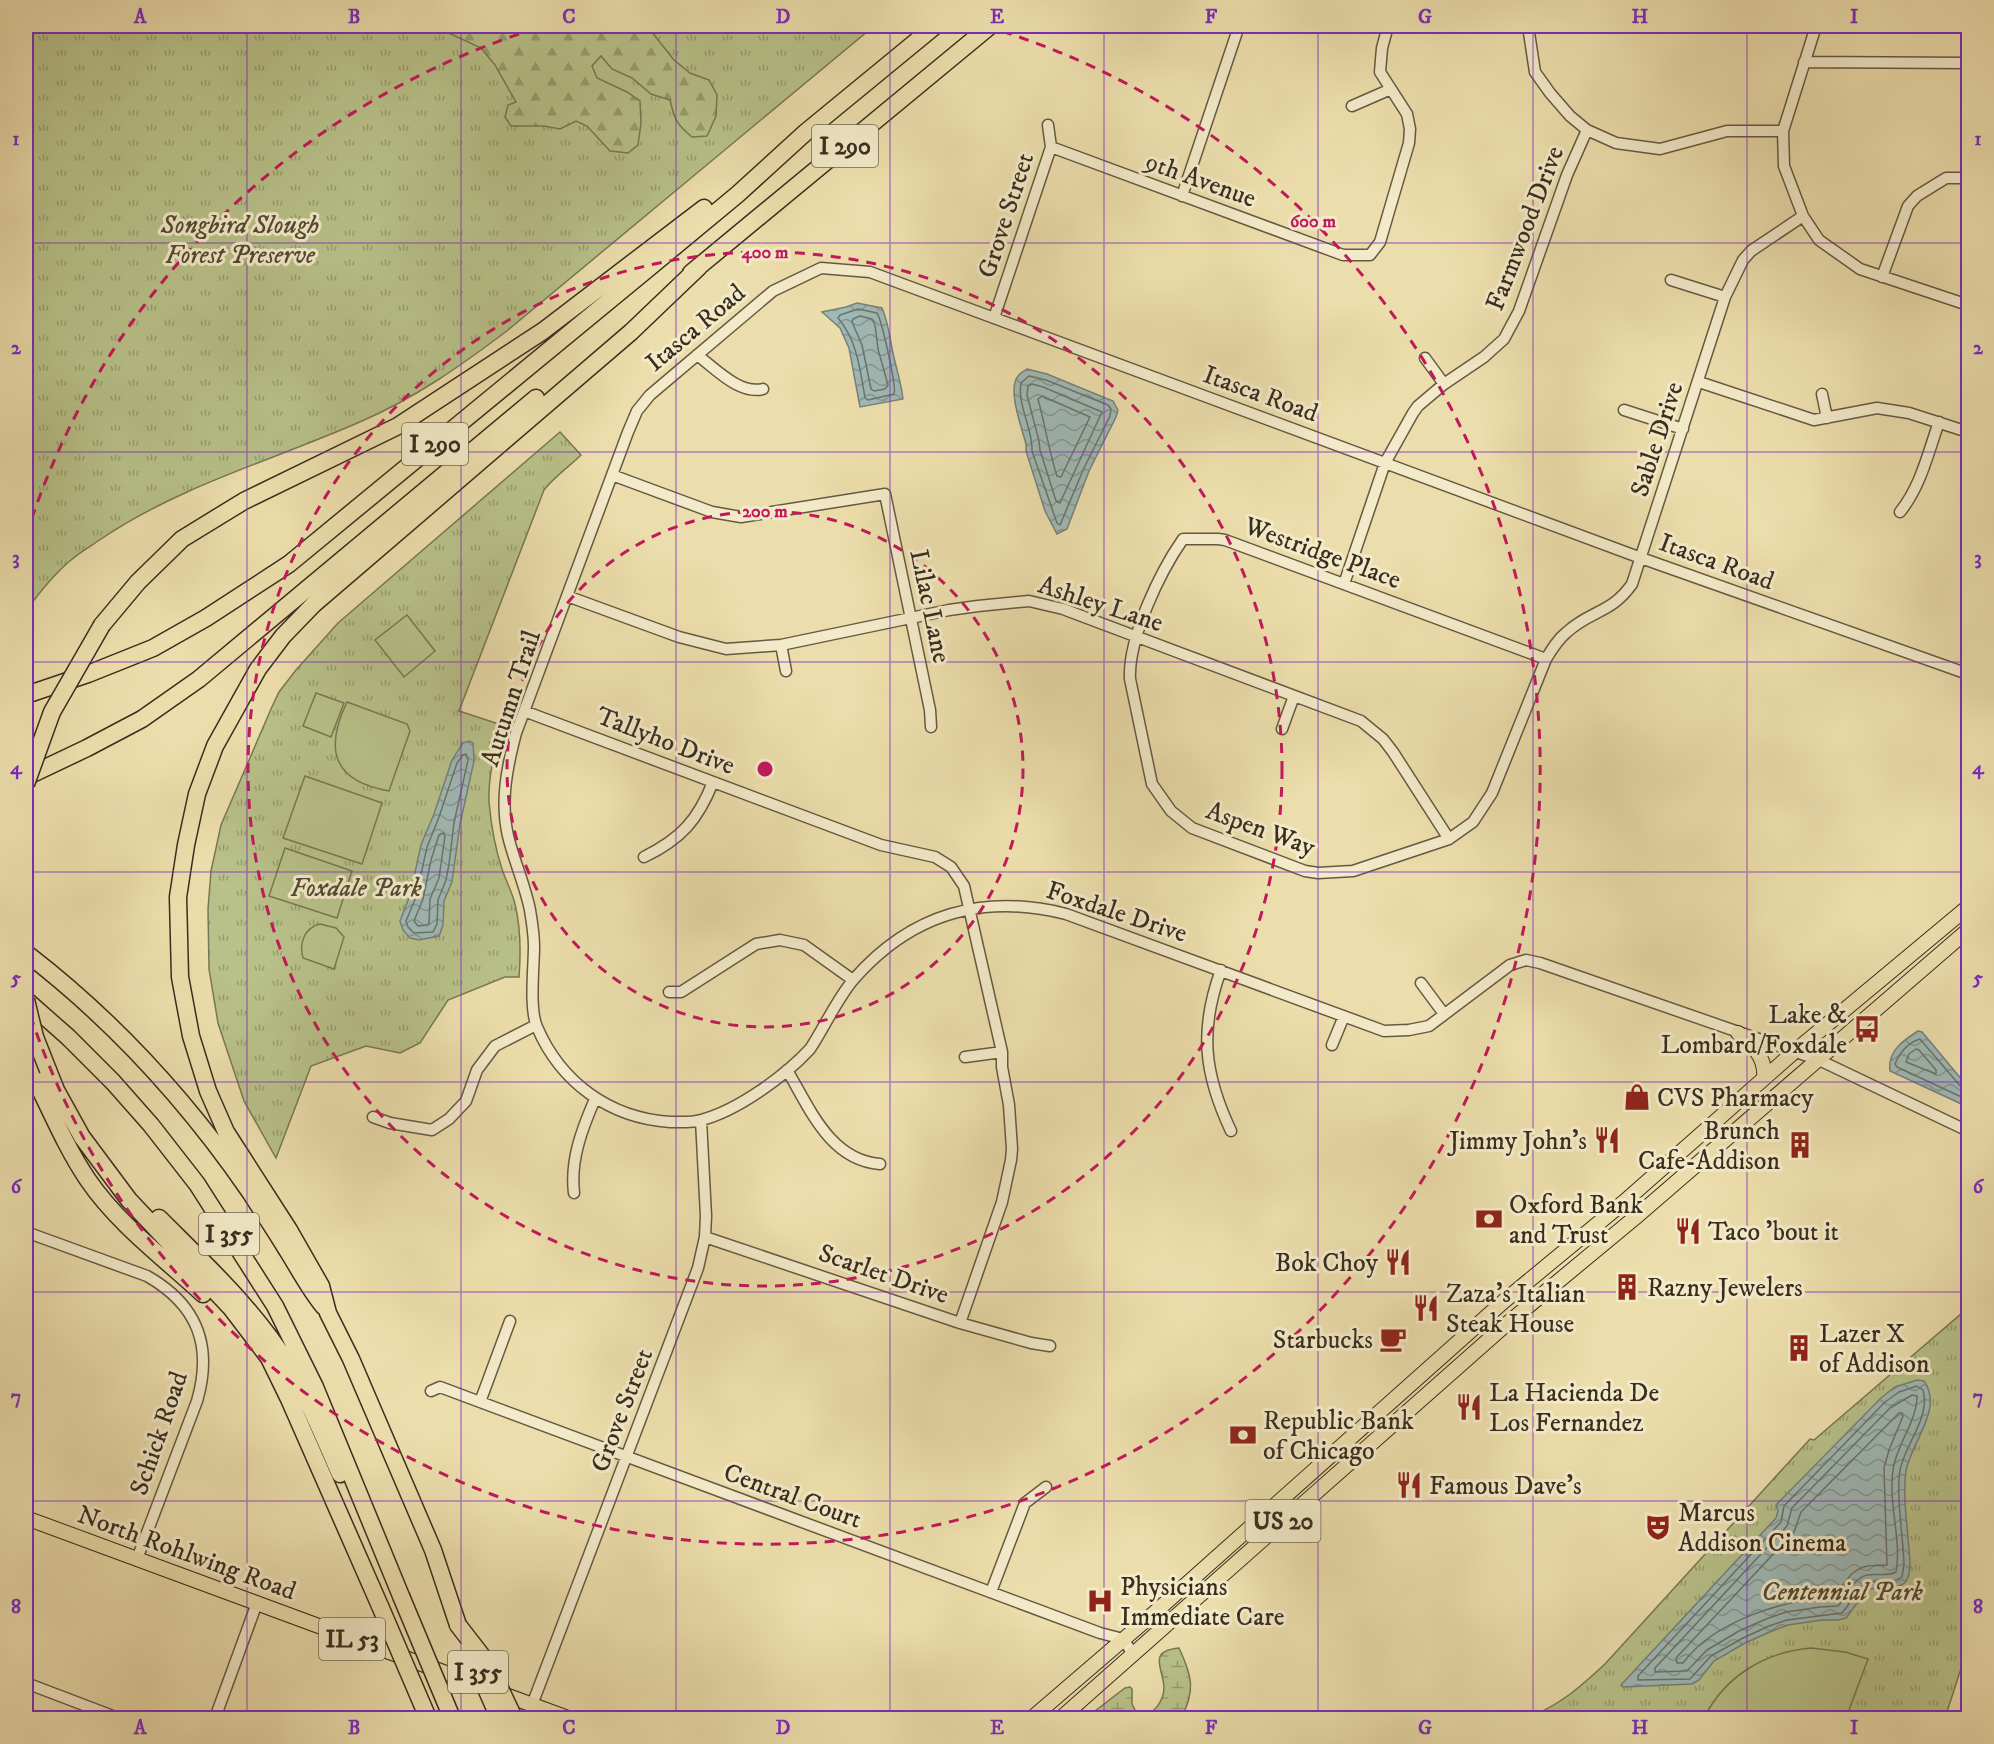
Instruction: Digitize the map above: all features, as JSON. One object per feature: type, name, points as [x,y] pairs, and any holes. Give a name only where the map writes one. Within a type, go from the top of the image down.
[{"type":"highway","name":"I 290","points":[[26,695],[88,674],[153,648],[206,618],[289,564],[659,260],[738,194],[806,132],[935,26]]},
{"type":"highway","name":"I 290","points":[[26,777],[87,748],[142,718],[199,680],[652,301],[699,267],[990,26]]},
{"type":"highway","points":[[26,784],[52,712],[102,626],[138,582],[182,539],[244,501],[398,426],[543,331],[806,132]]},
{"type":"highway","points":[[328,1313],[321,1286],[289,1230],[226,1132],[208,1091],[191,1036],[180,977],[178,897],[197,794],[215,746],[237,704],[258,669],[299,620],[367,557],[631,332],[699,267]]},
{"type":"highway","name":"I 355","points":[[26,953],[92,1009],[148,1066],[189,1113],[215,1144],[249,1192],[312,1293],[328,1313],[351,1359],[433,1550],[457,1622],[499,1719]]},
{"type":"highway","points":[[26,1000],[35,1037],[48,1070],[61,1100],[82,1137],[150,1225],[231,1308],[268,1358],[322,1475],[428,1719]]},
{"type":"highway","name":"I 355","points":[[26,1000],[68,1037],[113,1082],[197,1184],[275,1306],[315,1387],[452,1719]]},
{"type":"highway","points":[[26,1061],[72,1154],[90,1182],[128,1225],[215,1306],[235,1328],[252,1351],[322,1475]]},
{"type":"highway","points":[[112,1175],[144,1202],[230,1290],[275,1346],[301,1389],[342,1479],[368,1512]]},
{"type":"highway","points":[[457,1622],[489,1665],[514,1719]]},
{"type":"main road","name":"US 20","points":[[1032,1719],[1503,1302],[1624,1202],[1794,1052],[1968,907]]},
{"type":"main road","name":"US 20","points":[[1061,1719],[1495,1335],[1646,1209],[1968,930]]},
{"type":"main road","points":[[1738,1033],[1760,1056],[1765,1070],[1764,1078]]},
{"type":"main road","name":"North Rohlwing Road","points":[[26,1518],[567,1719]]},
{"type":"street","points":[[1182,196],[1239,26]]},
{"type":"street","points":[[1352,106],[1391,89],[1380,72],[1382,48],[1388,26]]},
{"type":"street","points":[[1528,26],[1535,72],[1557,101],[1587,130],[1616,143],[1660,149],[1727,131],[1783,131]]},
{"type":"street","points":[[1816,26],[1783,131],[1784,166],[1803,216],[1819,240],[1860,269],[1968,305]]},
{"type":"street","points":[[1804,62],[1968,63]]},
{"type":"street","name":"9th Avenue","points":[[1051,147],[1343,255],[1370,255],[1380,242],[1409,143],[1410,129],[1407,114],[1391,89]]},
{"type":"street","name":"Grove Street","points":[[994,318],[1051,147],[1048,124]]},
{"type":"street","name":"Farmwood Drive","points":[[1344,584],[1385,463],[1418,406],[1444,384],[1484,357],[1504,339],[1519,311],[1567,175],[1587,130]]},
{"type":"street","points":[[1882,277],[1908,206],[1917,196],[1946,177],[1968,178]]},
{"type":"street","name":"Sable Drive","points":[[1449,838],[1473,822],[1492,793],[1546,659],[1557,642],[1582,621],[1610,608],[1623,598],[1632,584],[1725,297],[1743,260],[1803,216]]},
{"type":"street","name":"Itasca Road","points":[[612,475],[638,411],[650,394],[773,291],[820,268],[870,272],[1641,558],[1968,674]]},
{"type":"street","points":[[1671,280],[1725,297]]},
{"type":"street","points":[[697,355],[733,383],[756,390],[763,389]]},
{"type":"street","points":[[1425,358],[1444,384]]},
{"type":"street","points":[[1699,382],[1814,420],[1877,408],[1909,413],[1968,432]]},
{"type":"street","points":[[1822,393],[1827,418]]},
{"type":"street","points":[[1624,410],[1683,429]]},
{"type":"street","points":[[1900,512],[1910,500],[1920,478],[1939,422]]},
{"type":"street","name":"Lilac Lane","points":[[612,475],[712,512],[741,517],[885,494],[930,710],[931,727]]},
{"type":"street","name":"Autumn Trail","points":[[595,1099],[553,1056],[536,1025],[533,995],[532,922],[508,835],[504,800],[509,761],[524,711],[612,475]]},
{"type":"street","name":"Westridge Place","points":[[1138,636],[1168,561],[1183,539],[1218,539],[1546,659]]},
{"type":"street","name":"Ashley Lane","points":[[567,596],[679,637],[726,649],[782,645],[949,610],[1029,601],[1063,609],[1367,724],[1393,752],[1449,838]]},
{"type":"street","name":"Aspen Way","points":[[1138,636],[1131,656],[1130,679],[1152,784],[1171,811],[1184,824],[1305,871],[1318,873],[1353,871],[1449,838]]},
{"type":"street","points":[[782,645],[786,671]]},
{"type":"street","points":[[1282,729],[1294,696]]},
{"type":"street","name":"Tallyho Drive","points":[[524,711],[881,844],[935,857],[951,867],[964,886],[1002,1052],[1012,1149],[1002,1202],[960,1323]]},
{"type":"street","points":[[644,857],[662,848],[684,831],[703,807],[713,782]]},
{"type":"street","name":"Foxdale Drive","points":[[595,1099],[614,1109],[648,1120],[681,1122],[701,1120],[744,1102],[787,1070],[810,1049],[853,980],[882,952],[907,933],[937,917],[970,909],[1008,905],[1043,908],[1066,914],[1384,1031],[1429,1026],[1510,965],[1526,960],[1540,963],[1819,1060],[1968,1131]]},
{"type":"street","points":[[669,992],[681,992],[756,944],[780,940],[804,945],[853,980]]},
{"type":"street","points":[[1221,970],[1208,1013],[1207,1053],[1218,1105],[1231,1131]]},
{"type":"street","points":[[1421,983],[1444,1014]]},
{"type":"street","points":[[1332,1045],[1344,1016]]},
{"type":"street","points":[[373,1117],[400,1126],[432,1130],[449,1119],[466,1101],[477,1070],[495,1046],[536,1025]]},
{"type":"street","points":[[965,1057],[1002,1052]]},
{"type":"street","points":[[787,1070],[814,1116],[842,1151],[863,1162],[880,1164]]},
{"type":"street","points":[[574,1193],[572,1177],[580,1135],[595,1099]]},
{"type":"street","name":"Grove Street","points":[[532,1706],[689,1294],[705,1237],[701,1120]]},
{"type":"street","name":"Schick Road","points":[[26,1232],[147,1276],[175,1295],[193,1319],[203,1348],[202,1384],[197,1401],[136,1559]]},
{"type":"street","name":"Scarlet Drive","points":[[705,1237],[960,1323],[1050,1346]]},
{"type":"street","points":[[480,1402],[510,1321]]},
{"type":"street","name":"Central Court","points":[[431,1391],[440,1387],[1100,1633],[1123,1639]]},
{"type":"street","points":[[991,1592],[1025,1503],[1046,1487]]},
{"type":"street","points":[[215,1719],[257,1603]]},
{"type":"street","points":[[1123,1639],[1134,1654]]},
{"type":"street","points":[[26,1683],[118,1719]]},
{"type":"green space","name":"Songbird Slough Forest Preserve","points":[[26,26],[874,26],[508,330],[456,368],[382,412],[228,474],[163,503],[132,520],[71,560],[47,584],[26,611]]},
{"type":"green space","points":[[434,26],[647,26],[674,60],[690,73],[709,80],[717,95],[716,116],[707,136],[692,137],[676,120],[670,100],[651,94],[632,78],[612,69],[601,56],[592,66],[597,78],[627,92],[640,101],[641,123],[638,145],[628,153],[610,151],[587,126],[576,121],[560,129],[544,126],[511,126],[505,117],[508,105],[516,102],[495,65],[481,48]]},
{"type":"green space","name":"Foxdale Park","points":[[560,432],[581,455],[544,490],[459,711],[502,725],[491,773],[489,802],[497,853],[517,913],[520,940],[519,977],[505,977],[448,1000],[420,1043],[400,1053],[366,1046],[311,1066],[276,1158],[244,1101],[218,1023],[209,969],[208,909],[211,871],[221,825],[279,692],[296,670],[338,623]]},
{"type":"green space","points":[[407,615],[435,651],[404,677],[375,640]]},
{"type":"green space","points":[[316,693],[344,703],[331,737],[303,726]]},
{"type":"green space","points":[[347,702],[407,724],[410,731],[389,791],[356,780],[338,761],[335,749],[336,735]]},
{"type":"green space","points":[[305,776],[382,803],[362,864],[283,838]]},
{"type":"green space","points":[[285,848],[352,871],[337,918],[269,896]]},
{"type":"green space","points":[[320,924],[336,928],[344,937],[334,969],[303,958],[304,937],[310,929]]},
{"type":"green space","name":"Centennial Park","points":[[1968,1308],[1968,1343],[1962,1365],[1968,1367],[1968,1647],[1945,1718],[1526,1718],[1549,1708],[1568,1696],[1605,1664],[1810,1439],[1814,1440]]},
{"type":"green space","points":[[1179,1648],[1187,1667],[1190,1683],[1189,1699],[1181,1718],[1086,1718],[1125,1688],[1130,1687],[1132,1704],[1138,1716],[1153,1711],[1160,1703],[1164,1687],[1160,1657],[1169,1650]]},
{"type":"green space","points":[[1811,1648],[1845,1652],[1868,1659],[1846,1718],[1704,1718],[1723,1690],[1748,1669],[1778,1655]]},
{"type":"water","points":[[857,303],[882,308],[903,399],[860,407],[849,348],[840,328],[822,312]]},
{"type":"water","points":[[1027,369],[1047,374],[1113,401],[1118,410],[1089,471],[1067,529],[1057,534],[1045,511],[1026,451],[1014,398],[1015,381]]},
{"type":"water","points":[[469,741],[473,743],[474,761],[460,824],[452,882],[444,901],[443,925],[439,936],[419,940],[410,938],[403,930],[400,921],[410,895],[421,845],[452,760],[463,743]]},
{"type":"water","points":[[1918,1031],[1922,1032],[1968,1087],[1968,1107],[1890,1071],[1894,1052],[1902,1042]]},
{"type":"water","points":[[1917,1380],[1924,1381],[1929,1392],[1930,1403],[1924,1426],[1906,1471],[1905,1505],[1910,1564],[1906,1582],[1895,1587],[1873,1588],[1866,1591],[1846,1618],[1788,1625],[1745,1643],[1714,1661],[1699,1680],[1692,1684],[1623,1687],[1621,1685],[1776,1518],[1778,1511],[1776,1505],[1881,1398],[1895,1387]]},
{"type":"place","name":"Lake & Lombard/Foxdale","points":[[1867,1029]]},
{"type":"place","name":"CVS Pharmacy","points":[[1637,1097]]},
{"type":"place","name":"Jimmy John's","points":[[1607,1140]]},
{"type":"place","name":"Brunch Cafe-Addison","points":[[1800,1145]]},
{"type":"place","name":"Oxford Bank and Trust","points":[[1489,1219]]},
{"type":"place","name":"Taco 'bout it","points":[[1688,1231]]},
{"type":"place","name":"Bok Choy","points":[[1398,1262]]},
{"type":"place","name":"Razny Jewelers","points":[[1627,1287]]},
{"type":"place","name":"Zaza's Italian Steak House","points":[[1426,1308]]},
{"type":"place","name":"Starbucks","points":[[1393,1339]]},
{"type":"place","name":"Lazer X of Addison","points":[[1799,1348]]},
{"type":"place","name":"La Hacienda De Los Fernandez","points":[[1469,1407]]},
{"type":"place","name":"Republic Bank of Chicago","points":[[1243,1435]]},
{"type":"place","name":"Famous Dave's","points":[[1409,1485]]},
{"type":"place","name":"Marcus Addison Cinema","points":[[1658,1527]]},
{"type":"place","name":"Physicians Immediate Care","points":[[1100,1601]]}]
